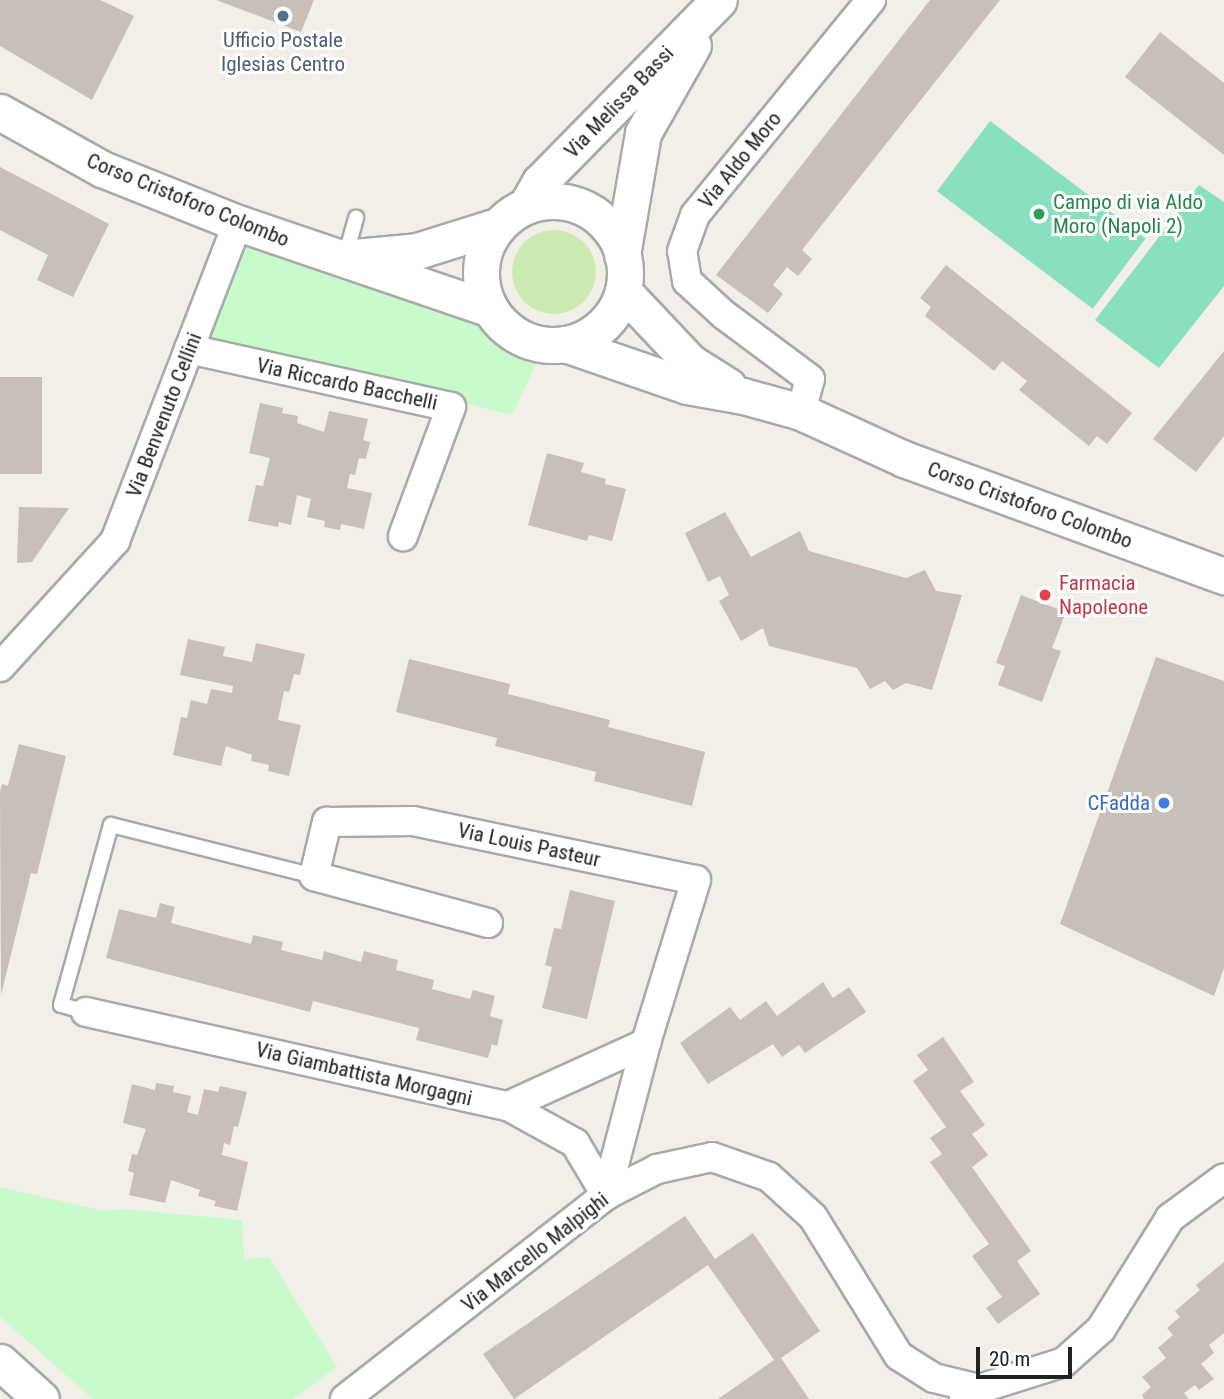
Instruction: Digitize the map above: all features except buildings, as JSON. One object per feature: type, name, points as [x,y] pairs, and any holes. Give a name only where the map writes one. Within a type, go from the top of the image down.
[{"type":"street","name":"Via Aldo Moro","points":[[801,412],[810,379],[724,314],[687,281],[682,251],[695,215],[871,0]]},
{"type":"street","name":"Via Melissa Bassi","points":[[526,206],[540,182],[718,1]]},
{"type":"street","name":"Via Melissa Bassi","points":[[622,255],[643,133],[718,1]]},
{"type":"street","name":"Corso Cristoforo Colombo","points":[[0,112],[102,169],[238,223],[490,309]]},
{"type":"street","name":"Corso Cristoforo Colombo","points":[[344,258],[417,251],[497,226],[526,206],[540,201],[565,201],[588,209],[608,225],[622,255],[625,271],[623,291],[690,362],[743,396]]},
{"type":"street","name":"Via Benvenuto Cellini","points":[[0,667],[114,541],[238,223]]},
{"type":"street","name":"Corso Cristoforo Colombo","points":[[497,226],[485,244],[480,266],[482,288],[490,309],[503,326],[522,338],[543,344],[565,344],[687,386],[743,396],[801,412],[904,459],[1224,576]]},
{"type":"street","points":[[565,344],[585,338],[602,326],[615,310],[623,291]]},
{"type":"street","name":"Via Riccardo Bacchelli","points":[[189,349],[451,407],[403,536]]},
{"type":"street","name":"Corso Cristoforo Colombo","points":[[838,429],[854,425],[1224,553]]},
{"type":"street","name":"Via Louis Pasteur","points":[[314,876],[327,822],[413,821],[696,880],[646,1043],[606,1195]]},
{"type":"street","points":[[314,876],[488,923]]},
{"type":"street","name":"Via Giambattista Morgagni","points":[[86,1012],[509,1106],[575,1143],[606,1195]]},
{"type":"street","points":[[509,1106],[646,1043]]},
{"type":"street","name":"Via Marcello Malpighi","points":[[345,1399],[606,1195],[657,1169],[712,1157],[769,1177],[813,1217],[899,1356],[934,1378],[972,1394]]},
{"type":"street","points":[[972,1394],[1064,1362],[1101,1329],[1170,1218],[1224,1178]]},
{"type":"street","points":[[0,1362],[41,1399]]},
{"type":"lane","points":[[344,258],[356,218]]},
{"type":"lane","points":[[86,1012],[61,1005],[111,825],[314,876]]},
{"type":"green space","name":"Campo di via Aldo Moro (Napoli 2)","points":[[990,121],[1146,238],[1093,309],[937,191]]},
{"type":"green space","name":"Campo di via Aldo Moro (Napoli 2)","points":[[1199,185],[1224,202],[1224,286],[1159,368],[1095,320]]},
{"type":"green space","points":[[554,230],[570,233],[584,242],[593,256],[596,272],[593,288],[584,302],[570,311],[554,314],[538,311],[524,302],[515,288],[512,272],[515,256],[524,242],[538,233]]},
{"type":"green space","points":[[245,235],[486,313],[504,333],[542,351],[512,415],[207,337]]},
{"type":"green space","points":[[0,1187],[104,1211],[122,1209],[242,1220],[244,1259],[269,1257],[337,1367],[293,1399],[93,1399],[0,1317]]},
{"type":"place","name":"Ufficio Postale Iglesias Centro","points":[[283,16]]},
{"type":"place","name":"Campo di via Aldo Moro (Napoli 2)","points":[[1039,214]]},
{"type":"place","name":"Farmacia Napoleone","points":[[1045,595]]},
{"type":"place","name":"CFadda","points":[[1164,803]]}]
